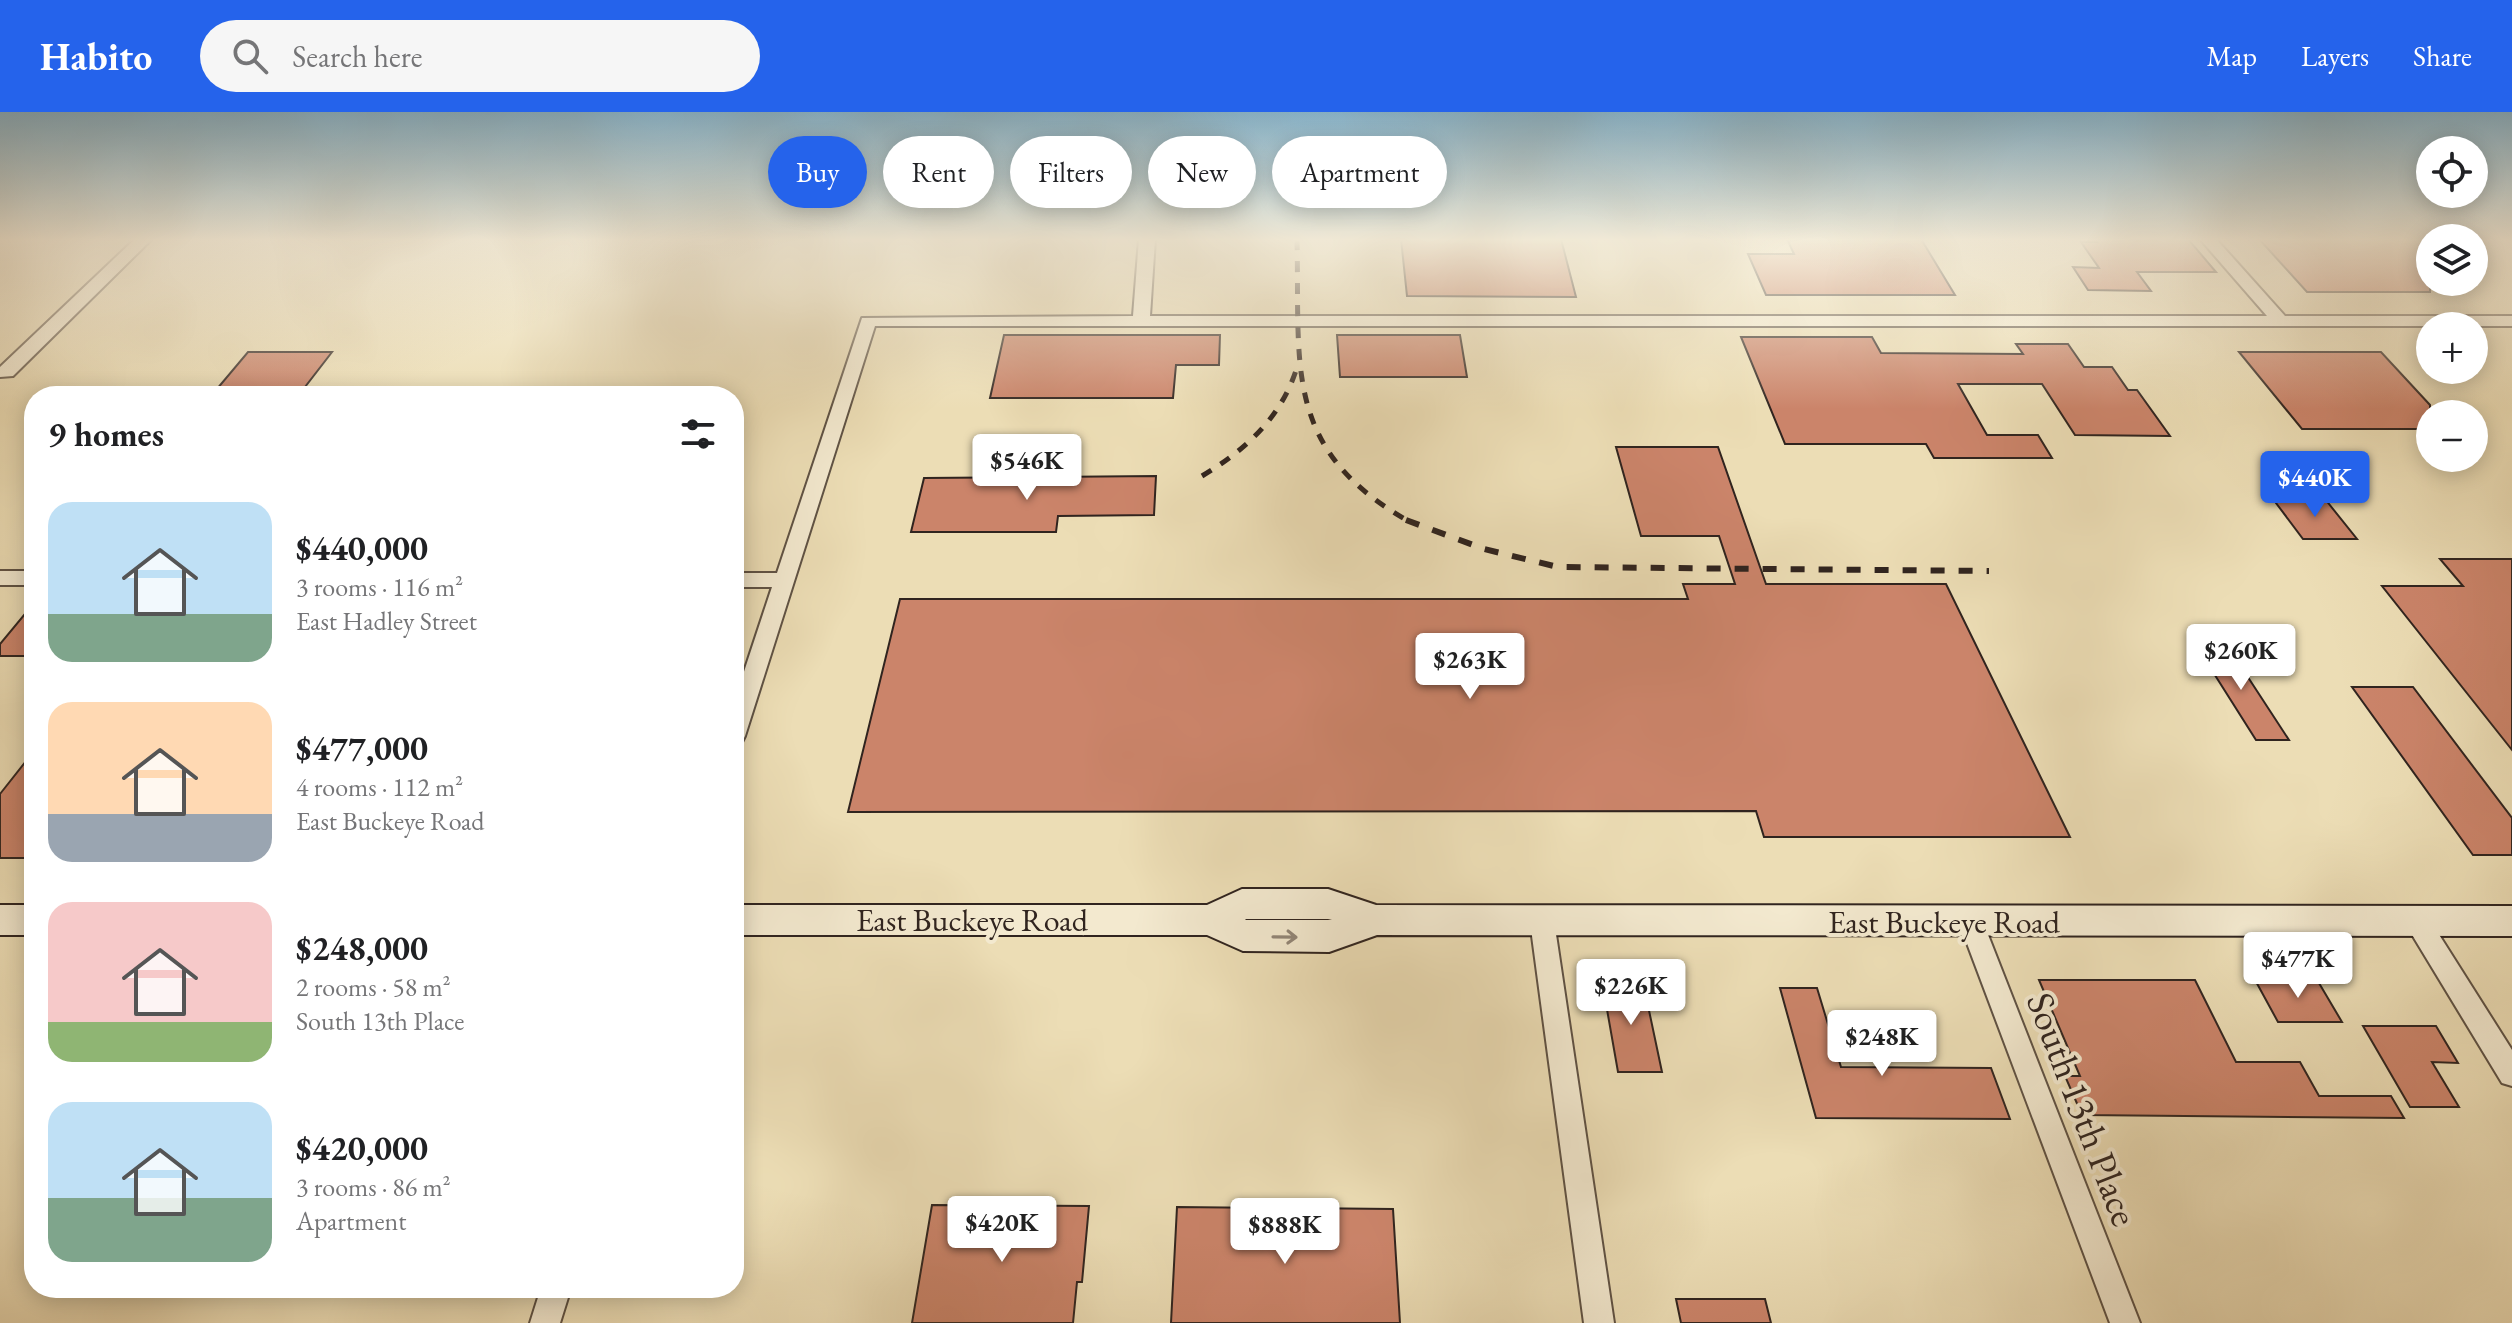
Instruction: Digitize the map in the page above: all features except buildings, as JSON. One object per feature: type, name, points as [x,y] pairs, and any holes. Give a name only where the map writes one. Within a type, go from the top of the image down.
[{"type":"main road","points":[[0,920],[24,920]]},
{"type":"main road","name":"East Buckeye Road","points":[[744,920],[1211,920],[1243,936],[1329,937],[1376,920],[2512,921]]},
{"type":"street","points":[[4,372],[85,296]]},
{"type":"street","points":[[1141,322],[1143,296]]},
{"type":"street","points":[[2258,296],[2280,321]]},
{"type":"street","points":[[744,705],[868,321],[2512,321]]},
{"type":"street","points":[[0,578],[24,578]]},
{"type":"street","points":[[744,580],[785,580]]},
{"type":"street","points":[[1542,921],[1599,1323]]},
{"type":"street","points":[[2417,921],[2512,1074]]},
{"type":"street","name":"South 13th Place","points":[[1971,922],[2125,1323]]},
{"type":"street","points":[[545,1323],[553,1298]]},
{"type":"railway","points":[[1298,296],[1300,366],[1307,402],[1319,435],[1339,465],[1369,494],[1408,521]]},
{"type":"railway","points":[[1202,476],[1234,454],[1261,429],[1283,400],[1298,364]]},
{"type":"railway","points":[[1408,521],[1484,549],[1558,567],[1989,571]]}]
